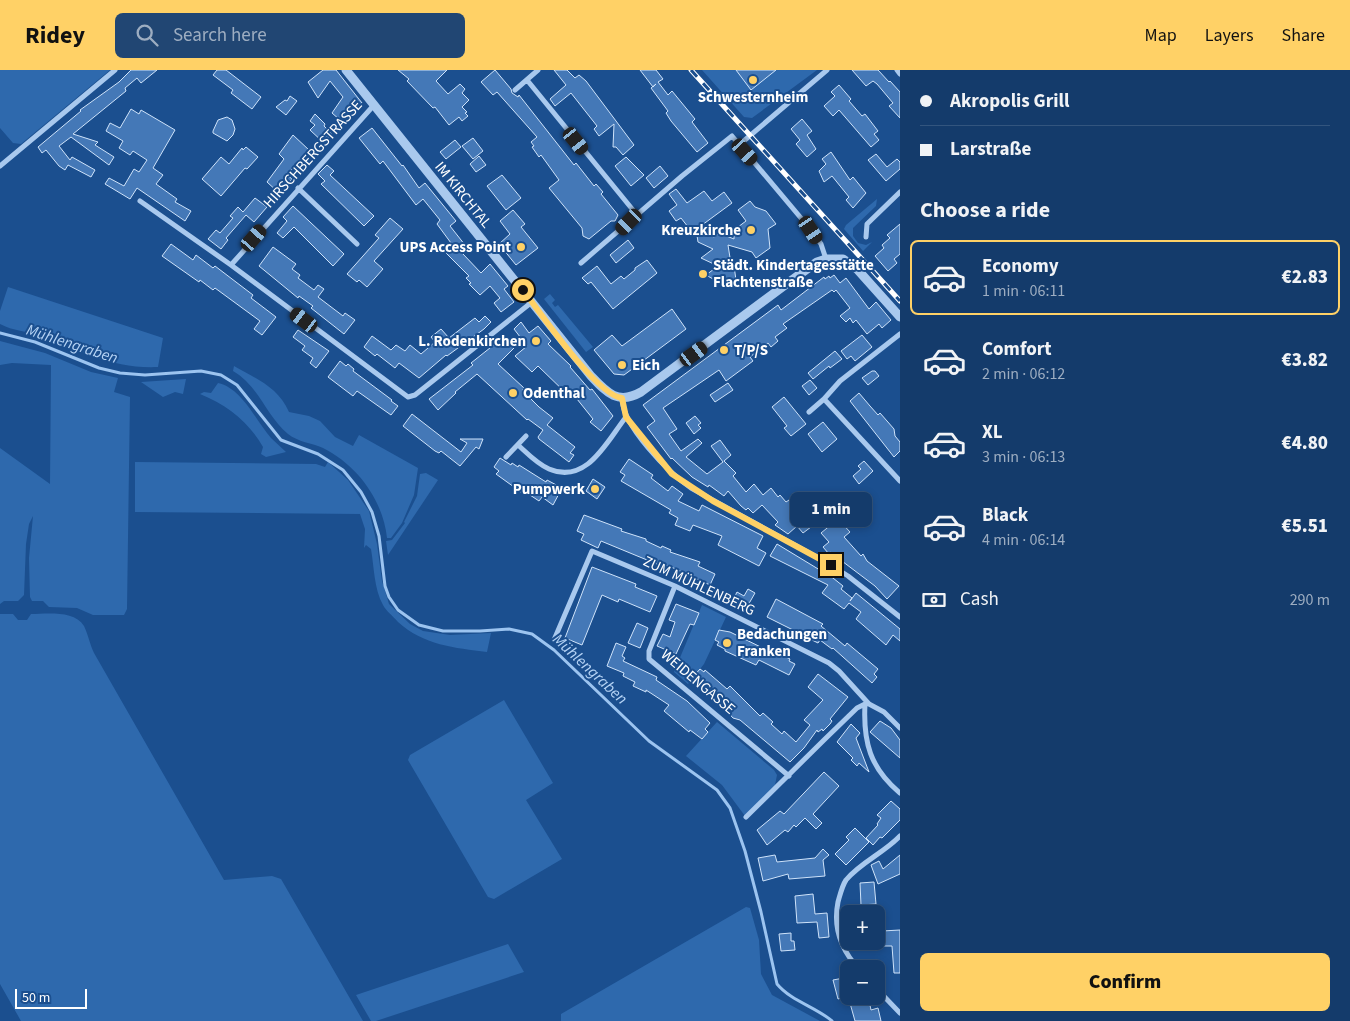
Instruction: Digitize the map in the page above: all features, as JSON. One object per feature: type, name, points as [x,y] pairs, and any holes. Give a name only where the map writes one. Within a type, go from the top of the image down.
[{"type":"street","points":[[0,166],[115,70]]},
{"type":"street","name":"IM KIRCHTAL","points":[[346,70],[591,376],[611,395],[622,398]]},
{"type":"street","points":[[514,90],[538,70]]},
{"type":"street","points":[[738,144],[828,70]]},
{"type":"street","points":[[897,70],[900,74]]},
{"type":"street","points":[[527,80],[636,215]]},
{"type":"street","name":"HIRSCHBERGSTRASSE","points":[[231,265],[374,105]]},
{"type":"street","points":[[581,263],[732,136],[811,230],[821,244],[826,259]]},
{"type":"street","points":[[298,188],[357,244]]},
{"type":"street","points":[[866,237],[867,224],[900,192]]},
{"type":"street","points":[[140,201],[231,265],[408,397],[415,396],[532,302]]},
{"type":"street","points":[[900,317],[857,269],[843,259],[826,259],[800,274],[641,392],[634,396],[622,398],[626,417],[664,466],[682,482],[831,565],[867,590],[900,617]]},
{"type":"street","points":[[808,412],[824,399],[840,381],[900,334]]},
{"type":"street","points":[[824,399],[900,481]]},
{"type":"street","points":[[518,445],[549,470],[574,471],[594,460],[626,417]]},
{"type":"street","points":[[506,457],[526,436]]},
{"type":"street","name":"ZUM MÜHLENBERG","points":[[554,640],[592,551],[675,586],[835,666],[867,704],[884,712],[900,728]]},
{"type":"street","name":"WEIDENGASSE","points":[[675,586],[649,651],[649,659],[789,776]]},
{"type":"street","points":[[746,818],[857,708],[867,704],[865,738],[871,758],[882,776],[900,793]]},
{"type":"street","points":[[852,960],[845,951],[838,936],[836,919],[844,884],[865,862],[891,846],[900,836]]},
{"type":"street","points":[[885,997],[900,1013]]},
{"type":"shaded area","points":[[0,70],[110,70],[21,144],[13,143],[0,128]]},
{"type":"shaded area","points":[[702,70],[817,70],[752,118],[744,117]]},
{"type":"shaded area","points":[[877,199],[876,206],[853,228],[853,236],[858,243],[866,245],[872,242],[863,251],[844,229],[846,225]]},
{"type":"shaded area","points":[[8,287],[163,338],[158,367],[126,365],[97,358],[40,336],[0,324],[0,311]]},
{"type":"shaded area","points":[[550,294],[555,300],[552,303],[555,307],[558,305],[593,347],[586,352],[544,299]]},
{"type":"shaded area","points":[[0,341],[45,353],[91,372],[118,378],[114,392],[130,397],[127,609],[124,615],[93,615],[77,608],[49,607],[43,601],[32,601],[30,597],[29,558],[33,516],[29,524],[26,544],[24,595],[18,601],[4,601],[0,604],[0,448],[50,484],[51,365],[12,363],[0,365]]},
{"type":"shaded area","points":[[234,366],[266,384],[279,396],[289,412],[309,416],[320,421],[335,437],[353,446],[359,435],[418,468],[414,495],[402,523],[391,538],[387,538],[380,510],[374,497],[357,474],[335,455],[323,448],[296,439],[280,427],[256,393],[242,377],[233,371]]},
{"type":"shaded area","points":[[186,379],[183,394],[175,392],[163,397],[141,382]]},
{"type":"shaded area","points":[[218,383],[227,386],[241,398],[265,431],[286,452],[266,457],[261,454],[263,447],[244,422],[219,403],[200,394],[204,392],[211,393]]},
{"type":"shaded area","points":[[135,462],[316,464],[325,467],[328,462],[348,480],[369,511],[377,544],[382,581],[389,604],[410,624],[423,631],[450,635],[491,633],[487,652],[451,647],[429,641],[408,630],[398,622],[380,599],[371,549],[366,545],[364,548],[365,529],[360,514],[135,512]]},
{"type":"shaded area","points":[[426,473],[438,480],[388,555],[386,541],[392,540],[405,523],[417,496],[420,474]]},
{"type":"shaded area","points":[[702,605],[726,617],[704,664],[688,684],[674,672]]},
{"type":"shaded area","points":[[0,614],[13,614],[18,620],[27,620],[31,614],[60,614],[74,617],[80,621],[84,626],[94,653],[224,880],[272,876],[281,879],[363,1021],[21,1021],[0,984]]},
{"type":"shaded area","points":[[504,700],[553,783],[526,800],[562,859],[494,899],[488,897],[408,760],[410,755]]},
{"type":"shaded area","points":[[717,722],[774,770],[777,775],[775,785],[745,816],[722,785],[686,756]]},
{"type":"shaded area","points":[[746,907],[750,908],[759,940],[761,974],[772,995],[820,1021],[561,1021],[561,1014]]},
{"type":"shaded area","points":[[508,944],[524,972],[376,1021],[371,1021],[356,995]]},
{"type":"building","points":[[131,70],[157,70],[141,83],[137,78],[125,88],[126,91],[73,134],[98,142],[95,145],[114,157],[109,165],[71,137],[59,146],[70,160],[72,157],[95,170],[91,177],[68,165],[65,170],[59,166],[46,150],[42,153],[38,147],[80,110],[119,82]]},
{"type":"building","points":[[217,70],[226,70],[261,97],[252,109],[231,93],[233,90],[213,75]]},
{"type":"building","points":[[323,70],[336,70],[362,103],[340,120],[332,113],[343,97],[330,81],[318,98],[308,82]]},
{"type":"building","points":[[398,70],[447,70],[436,81],[448,94],[460,84],[465,89],[462,93],[469,100],[462,107],[468,116],[462,121],[459,117],[449,125],[435,107],[433,108],[407,81],[409,79]]},
{"type":"building","points":[[495,70],[511,89],[512,93],[518,97],[519,95],[574,165],[576,163],[594,186],[596,184],[603,192],[601,194],[618,215],[615,221],[611,221],[589,239],[583,236],[582,228],[549,188],[559,180],[541,155],[539,157],[532,147],[534,146],[531,142],[537,137],[497,92],[493,95],[481,82]]},
{"type":"building","points":[[554,70],[567,70],[575,78],[579,75],[586,81],[634,145],[623,155],[616,147],[613,147],[614,124],[599,136],[594,129],[597,126],[571,93],[555,106],[550,99],[566,85]]},
{"type":"building","points":[[640,70],[656,70],[663,79],[658,82],[668,95],[672,91],[695,119],[692,122],[708,143],[697,152],[671,121],[666,113],[668,111]]},
{"type":"building","name":"Schwesternheim","points":[[736,70],[776,70],[751,90]]},
{"type":"building","points":[[852,70],[878,70],[890,81],[900,92],[900,118],[889,106],[893,103],[877,84],[873,81],[866,86]]},
{"type":"building","points":[[839,85],[851,99],[849,101],[862,116],[865,114],[878,131],[874,134],[879,140],[871,147],[839,110],[833,116],[824,106],[835,96],[831,92]]},
{"type":"building","points":[[290,96],[297,101],[286,115],[276,107],[285,100],[287,101]]},
{"type":"building","points":[[131,109],[139,114],[141,110],[175,130],[153,168],[163,175],[156,184],[177,199],[175,202],[191,211],[185,221],[137,188],[130,199],[105,184],[109,178],[124,186],[134,169],[139,172],[147,160],[133,151],[130,155],[119,148],[123,141],[106,131],[110,123],[120,128]]},
{"type":"building","points":[[315,114],[332,134],[324,143],[310,130],[315,125],[310,121]]},
{"type":"building","points":[[227,117],[232,120],[235,129],[233,135],[227,141],[213,133],[213,131],[218,120]]},
{"type":"building","points":[[802,119],[812,131],[807,135],[816,149],[807,157],[796,144],[800,140],[791,129]]},
{"type":"building","points":[[372,128],[403,165],[419,188],[425,183],[456,221],[450,226],[465,245],[467,250],[463,254],[481,273],[490,264],[508,286],[504,289],[514,302],[501,312],[494,303],[500,298],[490,286],[480,295],[469,284],[471,283],[466,278],[469,276],[442,249],[451,243],[437,224],[440,220],[423,199],[416,205],[383,161],[380,164],[359,138]]},
{"type":"building","points":[[293,135],[309,150],[287,175],[292,179],[279,193],[267,182],[284,159],[279,154]]},
{"type":"building","points":[[473,138],[483,151],[473,159],[462,146]]},
{"type":"building","points":[[455,140],[461,147],[446,159],[440,152]]},
{"type":"building","points":[[246,147],[258,157],[247,169],[245,168],[221,196],[202,179],[221,157],[229,164],[242,148],[243,150]]},
{"type":"building","points":[[831,152],[850,180],[853,177],[866,193],[853,208],[846,200],[849,197],[832,176],[824,182],[819,171],[826,164],[822,159]]},
{"type":"building","points":[[876,154],[887,167],[897,159],[900,162],[900,169],[886,181],[868,160]]},
{"type":"building","points":[[479,156],[486,165],[476,172],[470,164]]},
{"type":"building","points":[[626,157],[644,175],[631,186],[615,166]]},
{"type":"building","points":[[327,165],[334,171],[330,175],[374,216],[364,226],[321,184],[325,181],[318,174]]},
{"type":"building","points":[[660,166],[668,176],[654,188],[646,178]]},
{"type":"building","points":[[502,175],[521,198],[506,210],[487,186]]},
{"type":"building","points":[[676,189],[687,203],[704,191],[712,201],[724,192],[732,203],[698,228],[714,237],[719,233],[734,239],[734,230],[746,221],[738,210],[750,201],[755,207],[766,211],[776,224],[768,229],[770,248],[756,258],[752,252],[728,245],[736,280],[727,287],[706,275],[718,266],[701,258],[713,249],[698,242],[696,229],[692,232],[681,218],[676,221],[669,211],[677,205],[669,194]]},
{"type":"building","points":[[255,198],[267,207],[254,222],[246,215],[226,238],[228,240],[221,249],[208,239],[216,230],[220,233],[233,218],[230,216],[238,207],[243,212]]},
{"type":"building","points":[[293,206],[344,254],[333,266],[294,227],[283,238],[277,233],[287,221],[283,217]]},
{"type":"building","points":[[513,210],[525,224],[521,227],[538,248],[516,265],[499,244],[510,234],[500,221]]},
{"type":"building","points":[[390,218],[403,229],[374,261],[383,269],[367,287],[359,280],[357,282],[347,274],[379,238],[375,235]]},
{"type":"building","points":[[900,224],[900,254],[894,259],[897,263],[888,271],[875,256],[884,248],[882,245],[890,238],[887,235]]},
{"type":"building","points":[[628,240],[634,248],[616,263],[610,255]]},
{"type":"building","points":[[171,244],[193,260],[196,255],[213,268],[215,266],[253,295],[251,298],[276,317],[262,335],[254,329],[260,321],[215,288],[213,290],[200,280],[199,282],[162,256]]},
{"type":"building","points":[[273,247],[296,264],[292,269],[300,275],[298,278],[314,290],[318,285],[324,289],[318,297],[343,316],[345,313],[355,320],[344,334],[311,308],[313,306],[299,296],[298,298],[259,266]]},
{"type":"building","points":[[647,260],[657,273],[613,309],[591,282],[588,284],[582,278],[597,266],[611,284],[621,276],[624,279]]},
{"type":"building","points":[[834,275],[840,283],[846,278],[869,309],[876,302],[891,320],[882,328],[879,324],[867,334],[856,320],[853,323],[850,318],[846,322],[840,316],[850,308],[836,290],[834,292],[832,290],[783,324],[787,328],[775,337],[778,341],[771,347],[768,343],[750,357],[753,361],[726,381],[719,370],[663,408],[677,429],[669,434],[681,451],[698,439],[702,443],[686,457],[707,474],[723,462],[711,446],[720,440],[731,455],[724,461],[736,473],[733,476],[746,492],[754,484],[763,495],[771,488],[778,497],[780,495],[786,502],[789,500],[796,506],[811,527],[803,533],[797,526],[788,534],[775,525],[778,522],[762,505],[753,513],[748,508],[746,510],[728,491],[724,496],[709,485],[708,487],[692,477],[671,459],[647,427],[655,421],[643,405],[778,305],[781,310],[824,277],[825,279],[829,276],[830,278]]},
{"type":"building","points":[[672,309],[686,329],[624,375],[614,374],[594,350],[612,335],[622,346]]},
{"type":"building","points":[[485,316],[491,322],[484,329],[446,355],[419,378],[399,363],[395,368],[364,347],[372,336],[391,350],[396,345],[405,351],[410,345],[421,354],[435,342],[431,337],[441,329],[449,338],[475,318],[479,322]]},
{"type":"building","points":[[521,322],[529,333],[538,326],[551,341],[548,344],[571,366],[590,390],[592,389],[613,416],[601,431],[590,422],[593,419],[573,394],[570,397],[538,366],[532,372],[515,356],[527,346],[514,329]]},
{"type":"building","points":[[298,330],[329,351],[316,368],[310,363],[313,358],[302,350],[305,346],[293,337]]},
{"type":"building","points":[[862,335],[872,347],[855,361],[851,356],[847,359],[841,351]]},
{"type":"building","points":[[505,336],[515,347],[498,364],[524,388],[522,390],[539,407],[553,418],[547,425],[575,447],[570,453],[574,455],[569,462],[539,439],[538,437],[543,430],[527,420],[477,374],[455,392],[438,410],[429,399],[473,365],[471,363]]},
{"type":"building","points":[[835,351],[842,359],[830,368],[829,366],[813,379],[808,373]]},
{"type":"building","points":[[340,361],[346,366],[348,364],[354,369],[353,371],[398,406],[391,415],[357,391],[353,396],[328,377]]},
{"type":"building","points":[[875,371],[879,376],[868,385],[862,378]]},
{"type":"building","points":[[810,380],[817,388],[809,395],[802,386]]},
{"type":"building","points":[[728,383],[733,390],[715,402],[710,395]]},
{"type":"building","points":[[859,393],[878,415],[880,413],[894,429],[895,436],[900,442],[900,451],[894,457],[850,401]]},
{"type":"building","points":[[784,397],[806,424],[791,436],[784,428],[787,426],[772,407]]},
{"type":"building","points":[[412,414],[461,452],[467,443],[460,439],[483,439],[479,449],[476,447],[460,466],[441,451],[439,453],[435,451],[403,426]]},
{"type":"building","points":[[695,416],[701,423],[698,425],[701,428],[694,434],[686,423]]},
{"type":"building","points":[[823,422],[837,439],[822,452],[808,434]]},
{"type":"building","points":[[500,458],[511,465],[512,463],[518,467],[519,465],[546,482],[547,480],[562,488],[553,505],[542,497],[539,501],[527,493],[525,495],[496,474],[499,471],[494,467]]},
{"type":"building","points":[[629,459],[653,475],[651,478],[668,491],[672,486],[683,494],[678,501],[699,511],[702,505],[763,536],[757,548],[766,553],[759,566],[718,545],[722,536],[693,525],[690,531],[675,525],[678,518],[669,513],[671,510],[621,481],[625,475],[620,472]]},
{"type":"building","points":[[864,461],[873,471],[859,484],[853,476],[861,469],[858,466]]},
{"type":"building","name":"Pumpwerk","points":[[593,479],[605,487],[597,499],[586,491]]},
{"type":"building","points":[[584,515],[622,529],[621,531],[646,539],[646,541],[661,548],[662,546],[671,550],[670,552],[700,562],[698,566],[715,574],[710,585],[669,566],[664,567],[601,541],[598,548],[581,540],[584,534],[577,531]]},
{"type":"building","points":[[838,519],[850,532],[844,537],[861,556],[863,554],[867,561],[899,586],[887,599],[875,586],[830,552],[829,554],[823,547],[829,542],[821,533]]},
{"type":"building","points":[[777,544],[833,578],[843,586],[841,589],[852,598],[850,601],[856,593],[900,629],[900,641],[893,635],[886,645],[856,619],[861,612],[849,603],[844,609],[822,593],[828,585],[770,556]]},
{"type":"building","points":[[592,567],[636,584],[635,587],[657,596],[650,612],[619,599],[618,602],[602,595],[582,645],[565,638]]},
{"type":"building","points":[[748,589],[755,593],[747,607],[733,600],[737,592],[744,596]]},
{"type":"building","points":[[776,599],[823,624],[821,626],[845,646],[847,643],[878,669],[874,674],[877,677],[872,683],[833,648],[820,640],[818,643],[810,639],[807,632],[801,634],[767,617]]},
{"type":"building","points":[[676,604],[699,613],[694,625],[690,624],[676,654],[657,646],[663,634],[670,637],[675,622],[669,620]]},
{"type":"building","points":[[637,623],[648,628],[640,648],[628,643]]},
{"type":"building","points":[[719,630],[730,632],[775,654],[776,652],[790,659],[789,661],[795,664],[789,675],[759,660],[756,665],[725,651],[725,649],[717,645],[719,642],[715,640]]},
{"type":"building","points":[[616,643],[626,647],[622,656],[625,658],[623,661],[657,677],[656,680],[687,701],[710,723],[705,729],[708,732],[702,739],[690,730],[689,732],[664,711],[669,705],[646,690],[646,692],[633,686],[635,682],[623,676],[624,673],[607,666]]},
{"type":"building","points":[[700,669],[704,672],[705,670],[727,689],[730,686],[760,716],[763,713],[782,734],[784,731],[796,742],[810,725],[804,720],[823,700],[808,687],[818,674],[848,697],[830,719],[832,721],[830,724],[823,731],[822,729],[818,732],[817,730],[804,748],[790,762],[740,720],[733,718],[714,697],[694,683],[696,680],[693,677]]},
{"type":"building","points":[[880,721],[891,728],[900,740],[900,758],[870,732]]},
{"type":"building","points":[[851,724],[860,733],[856,738],[869,772],[859,763],[857,766],[851,760],[853,758],[837,742]]},
{"type":"building","points":[[824,772],[839,786],[813,814],[822,823],[816,829],[805,818],[796,827],[794,825],[788,832],[785,830],[767,845],[757,830],[780,811],[784,814]]},
{"type":"building","points":[[891,801],[900,809],[900,820],[873,845],[866,838],[878,825],[881,818],[877,815]]},
{"type":"building","points":[[855,828],[869,842],[846,865],[835,854],[849,840],[846,837]]},
{"type":"building","points":[[823,849],[829,855],[823,860],[825,876],[789,879],[788,874],[763,881],[758,858],[775,855],[777,862],[815,858]]},
{"type":"building","points":[[900,855],[900,874],[878,884],[871,865],[879,861],[883,869]]},
{"type":"building","points":[[874,882],[876,904],[861,905],[860,883]]},
{"type":"building","points":[[813,894],[815,914],[827,913],[829,937],[819,938],[817,922],[797,923],[795,896]]},
{"type":"building","points":[[900,930],[900,973],[894,973],[892,946],[885,946],[885,931]]},
{"type":"building","points":[[791,933],[791,941],[794,941],[795,950],[781,951],[779,934]]},
{"type":"building","points":[[840,979],[840,998],[838,999],[833,980]]},
{"type":"building","points":[[851,1005],[870,1005],[871,1010],[878,1008],[881,1021],[855,1021]]},
{"type":"waterway","name":"Mühlengraben","points":[[0,333],[35,342],[99,368],[120,373],[145,375],[201,371],[221,375],[237,385],[281,440],[318,454],[343,470],[361,492],[372,512],[379,536],[385,586],[389,597],[398,610],[419,625],[443,631],[509,629],[532,634],[554,650],[649,741],[717,790],[730,808],[745,851],[777,984],[789,995],[832,1021]]},
{"type":"railway","points":[[691,70],[900,301]]},
{"type":"place","name":"Schwesternheim","points":[[753,80]]},
{"type":"place","name":"Kreuzkirche","points":[[751,230]]},
{"type":"place","name":"UPS Access Point","points":[[521,247]]},
{"type":"place","name":"Städt. Kindertagesstätte Flachtenstraße","points":[[703,274]]},
{"type":"place","name":"L. Rodenkirchen","points":[[536,341]]},
{"type":"place","name":"T/P/S","points":[[724,350]]},
{"type":"place","name":"Eich","points":[[622,365]]},
{"type":"place","name":"Odenthal","points":[[513,393]]},
{"type":"place","name":"Pumpwerk","points":[[595,489]]},
{"type":"place","name":"Bedachungen Franken","points":[[727,643]]},
{"type":"route","points":[[523,290],[591,376],[611,395],[622,398],[626,417],[672,474],[713,501],[831,565]]}]
